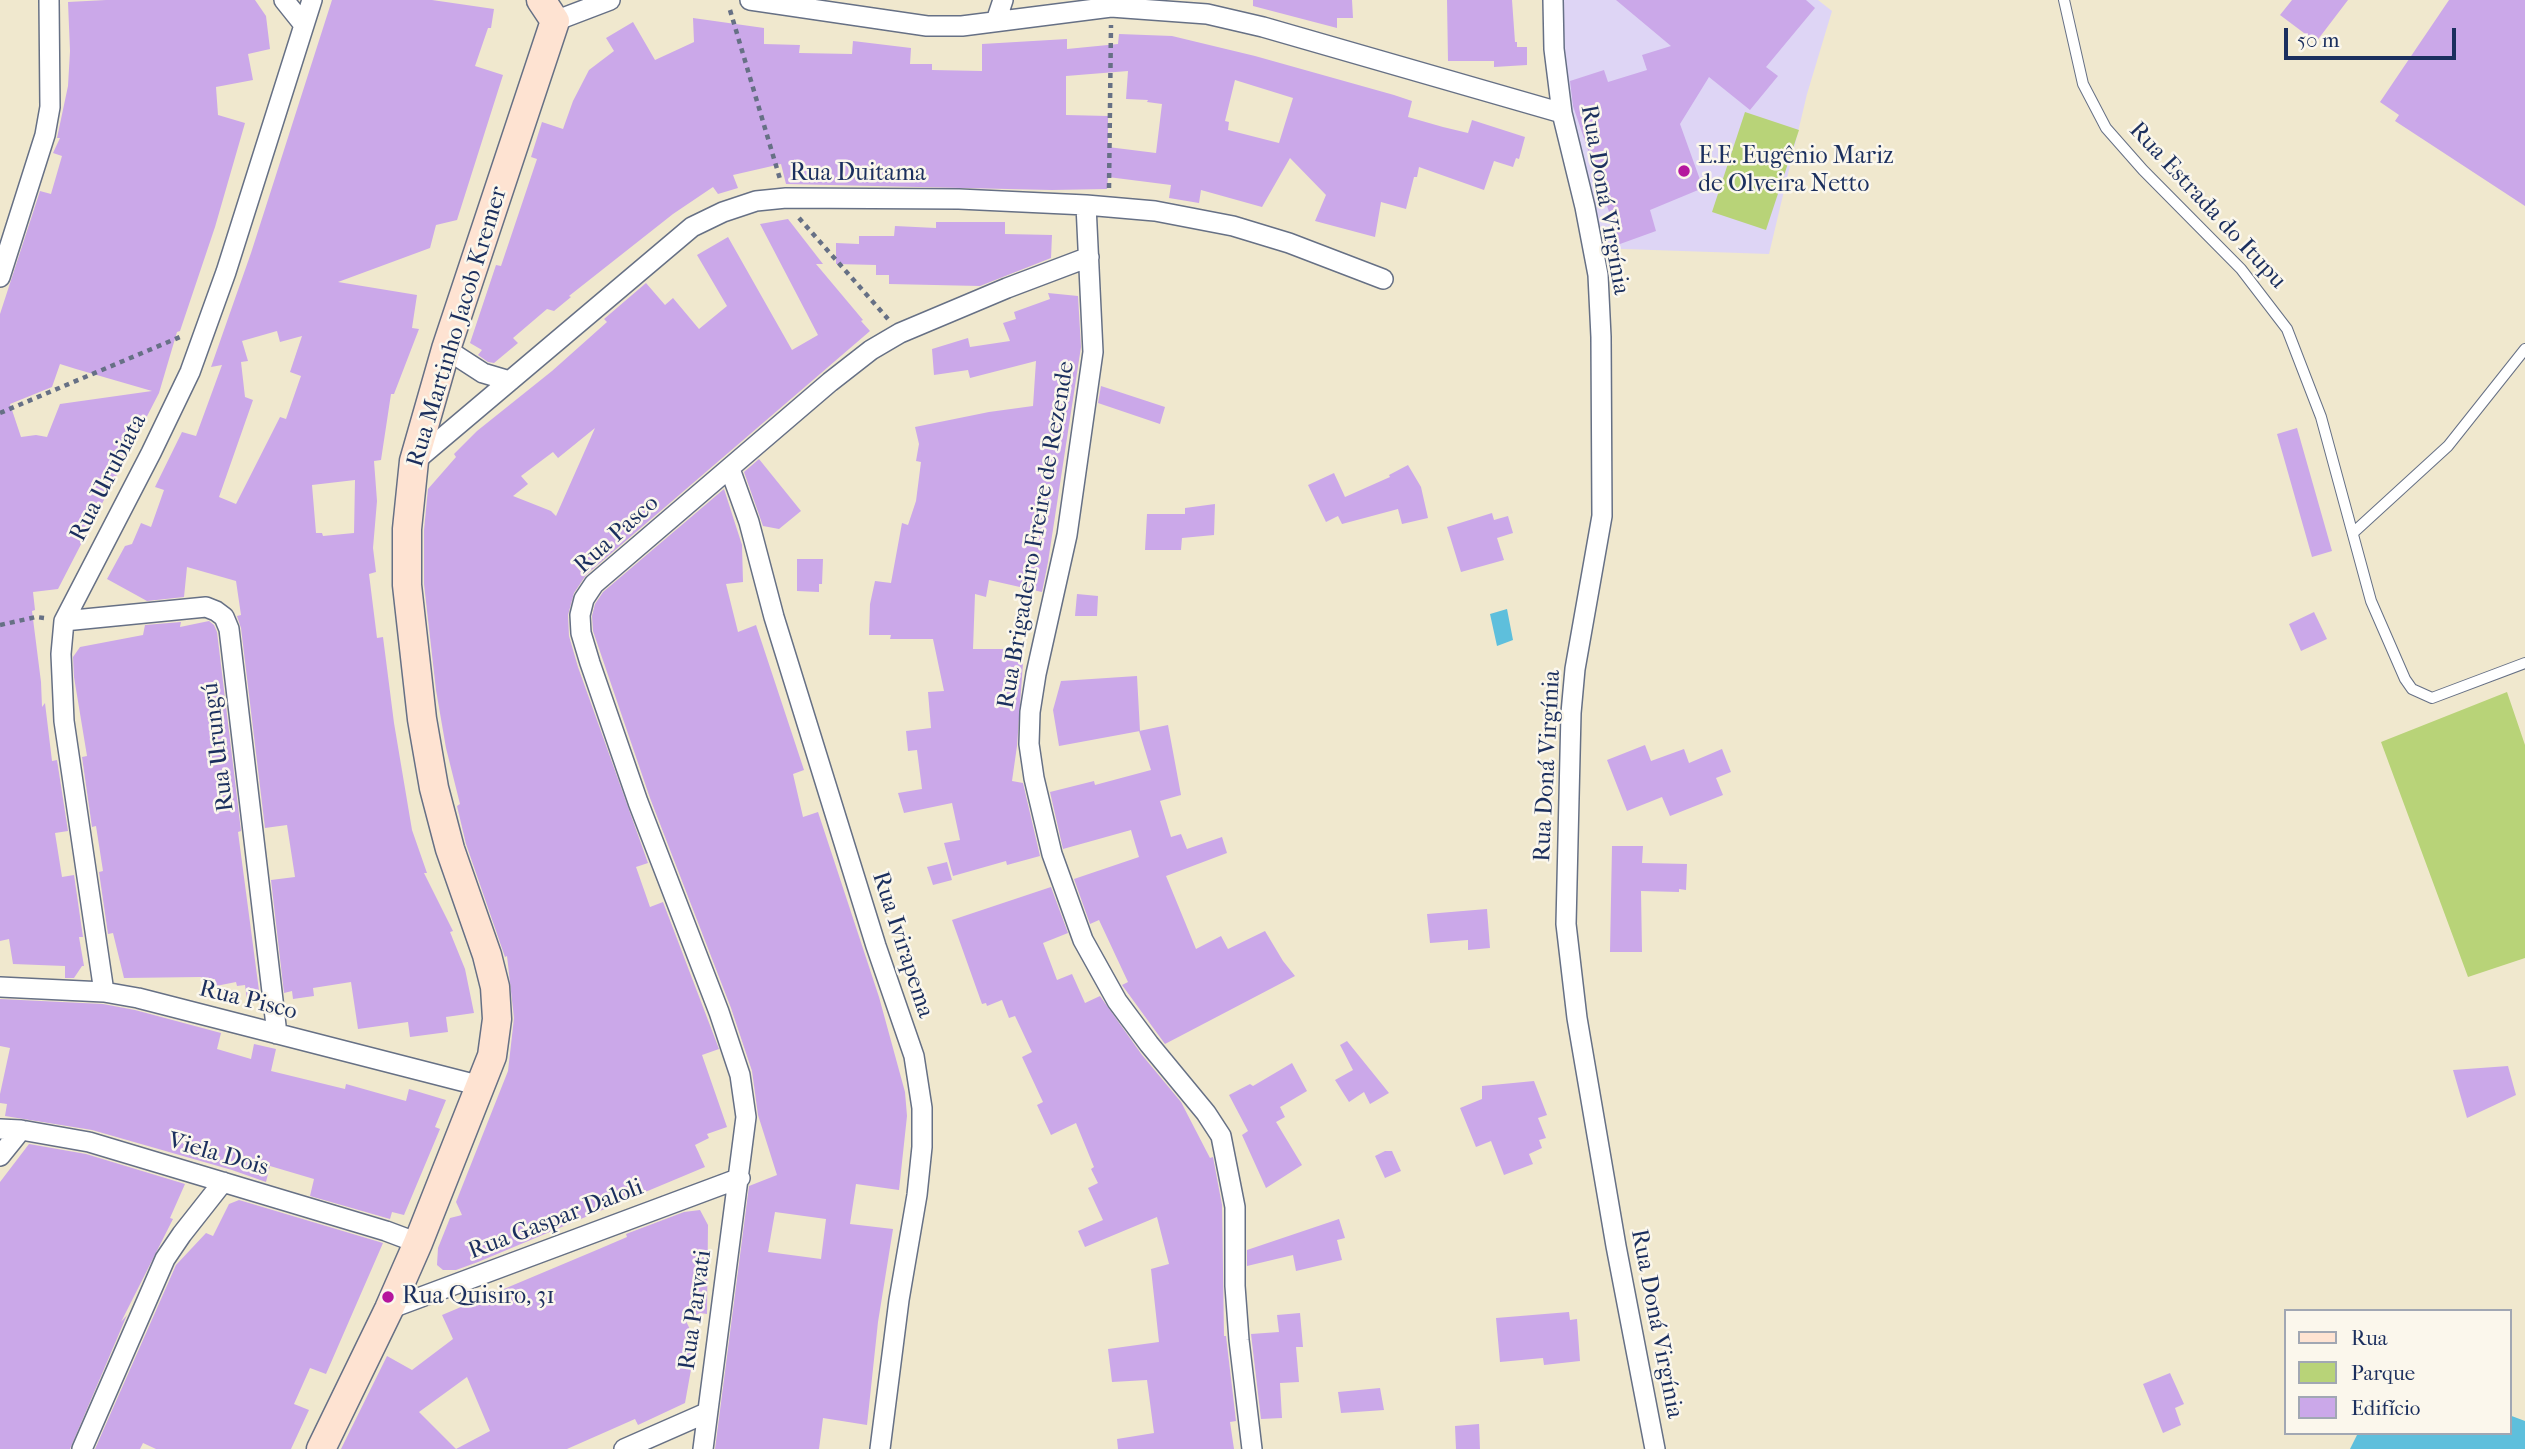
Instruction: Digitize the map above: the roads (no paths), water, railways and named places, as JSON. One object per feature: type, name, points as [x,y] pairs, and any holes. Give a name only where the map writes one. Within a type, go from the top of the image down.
[{"type":"street","points":[[32,0],[50,28]]},
{"type":"street","points":[[0,277],[46,135],[50,107],[49,0]]},
{"type":"street","points":[[284,0],[304,26]]},
{"type":"street","name":"Rua Urubiata","points":[[104,992],[64,721],[61,654],[64,621],[190,372],[208,326],[313,0]]},
{"type":"street","points":[[548,10],[610,0]]},
{"type":"street","points":[[750,0],[927,26],[962,26],[1111,7],[1207,14],[1263,27],[1562,113]]},
{"type":"street","points":[[996,21],[1003,0]]},
{"type":"street","name":"Rua Doná Virgínia","points":[[1553,0],[1554,49],[1562,113],[1598,275],[1601,365],[1602,516],[1575,669],[1571,713],[1566,924],[1577,1018],[1611,1219],[1655,1449]]},
{"type":"street","name":"Rua Martinho Jacob Kremer","points":[[321,1449],[418,1243],[492,1056],[497,1019],[495,987],[437,801],[422,719],[407,585],[407,529],[414,461],[548,10]]},
{"type":"street","name":"Rua Duitama","points":[[414,461],[692,227],[745,205],[786,198],[959,199],[1109,206],[1155,211],[1233,226],[1289,243],[1383,279]]},
{"type":"street","name":"Rua Brigadeiro Freire de Rezende","points":[[1086,205],[1093,352],[1067,535],[1035,674],[1030,712],[1030,755],[1052,853],[1083,940],[1117,1001],[1206,1113],[1221,1136],[1235,1207],[1239,1340],[1252,1449]]},
{"type":"street","name":"Rua Pasco","points":[[740,1178],[746,1117],[740,1074],[719,1012],[638,802],[590,663],[581,633],[580,615],[584,599],[594,584],[871,350],[900,333],[1089,257]]},
{"type":"street","points":[[446,349],[483,373],[510,381]]},
{"type":"street","name":"Rua Ivirapema","points":[[730,469],[749,522],[774,617],[876,946],[914,1056],[922,1108],[922,1147],[917,1195],[899,1300],[880,1449]]},
{"type":"street","name":"Rua Urungú","points":[[64,621],[206,607],[224,617],[229,629],[277,1034]]},
{"type":"street","name":"Rua Pisco","points":[[0,987],[104,992],[138,998],[481,1086]]},
{"type":"street","name":"Viela Dois","points":[[0,1129],[89,1142],[418,1243]]},
{"type":"street","points":[[0,1156],[21,1130]]},
{"type":"street","name":"Rua Gaspar Daloli","points":[[389,1309],[740,1178]]},
{"type":"street","name":"Rua Parvati","points":[[703,1449],[740,1178]]},
{"type":"street","points":[[82,1449],[166,1259],[223,1182]]},
{"type":"street","points":[[624,1449],[706,1413]]},
{"type":"lane","name":"Rua Estrada do Itupu","points":[[2064,0],[2083,84],[2106,128],[2143,170],[2241,269],[2287,329],[2321,417],[2371,601],[2405,679],[2412,689],[2432,698],[2525,663]]},
{"type":"lane","points":[[2354,532],[2448,446],[2525,349]]},
{"type":"water","points":[[1507,609],[1513,640],[1497,646],[1490,614]]},
{"type":"water","points":[[2511,1416],[2525,1421],[2525,1449],[2350,1449],[2357,1435],[2511,1435]]},
{"type":"place","name":"E.E. Eugênio Mariz de Olveira Netto","points":[[1684,171]]},
{"type":"place","name":"Rua Quisiro, 31","points":[[388,1297]]}]
